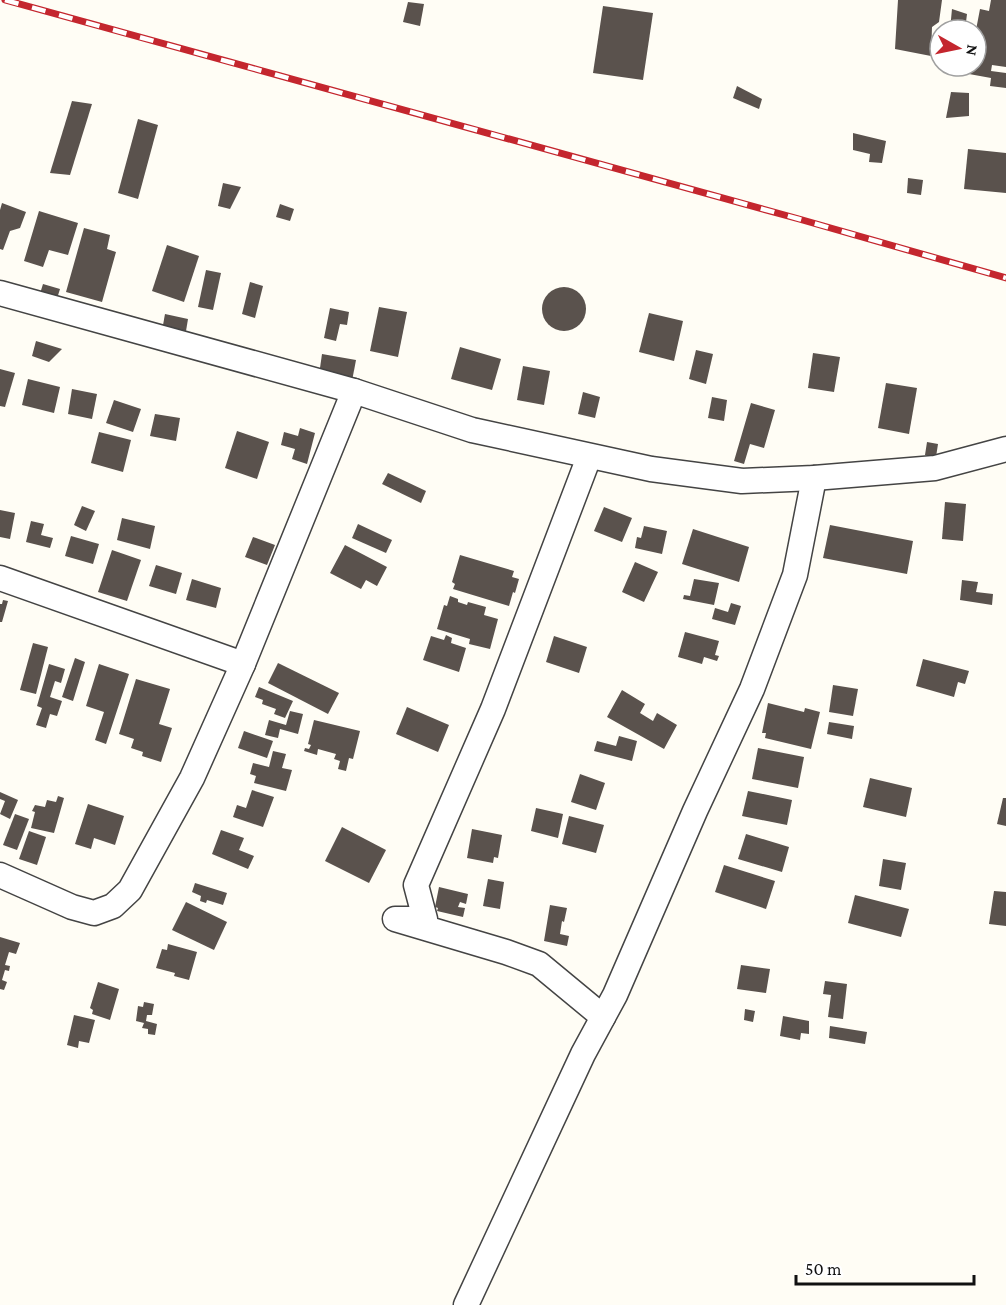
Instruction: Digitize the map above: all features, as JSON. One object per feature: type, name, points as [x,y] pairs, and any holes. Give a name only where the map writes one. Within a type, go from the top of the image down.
[{"type":"street","points":[[0,293],[354,391],[472,430],[651,470],[742,481],[814,477],[935,468],[1006,449]]},
{"type":"street","points":[[0,874],[72,907],[94,913],[113,906],[130,890],[192,778],[243,664],[354,391]]},
{"type":"street","points":[[589,457],[493,709],[416,885],[425,919],[395,919],[539,964],[603,1017]]},
{"type":"street","points":[[466,1305],[583,1054],[615,995],[695,811],[752,689],[795,575],[814,477]]},
{"type":"street","points":[[0,578],[243,664]]},
{"type":"building","points":[[898,0],[942,0],[940,18],[928,18],[928,55],[895,49]]},
{"type":"building","points":[[991,0],[1006,0],[1006,67],[992,65],[991,71],[1006,73],[1006,88],[990,86],[991,78],[988,77],[988,18],[978,18],[980,9],[989,11]]},
{"type":"building","points":[[408,2],[424,4],[420,26],[403,22]]},
{"type":"building","points":[[603,6],[653,13],[643,80],[593,73]]},
{"type":"building","points":[[952,9],[967,14],[966,18],[951,18]]},
{"type":"building","points":[[737,86],[762,99],[759,109],[733,98]]},
{"type":"building","points":[[951,92],[969,93],[969,116],[946,118]]},
{"type":"building","points":[[72,101],[92,104],[70,175],[50,173]]},
{"type":"building","points":[[138,119],[158,125],[138,199],[118,193]]},
{"type":"building","points":[[853,133],[886,141],[882,163],[869,162],[870,154],[853,150]]},
{"type":"building","points":[[968,149],[1006,153],[1006,193],[964,189]]},
{"type":"building","points":[[908,178],[923,180],[921,195],[907,193]]},
{"type":"building","points":[[223,183],[241,187],[230,209],[218,206]]},
{"type":"building","points":[[2,203],[26,212],[20,228],[10,231],[3,250],[0,249]]},
{"type":"building","points":[[280,204],[294,209],[290,221],[276,217]]},
{"type":"building","points":[[39,211],[78,223],[68,255],[49,250],[43,267],[24,261]]},
{"type":"building","points":[[84,228],[110,235],[107,249],[116,252],[102,302],[66,292]]},
{"type":"building","points":[[167,245],[199,256],[184,302],[152,291]]},
{"type":"building","points":[[206,270],[221,273],[213,310],[198,307]]},
{"type":"building","points":[[250,282],[263,286],[255,318],[242,314]]},
{"type":"building","points":[[43,284],[60,289],[55,305],[38,300]]},
{"type":"building","points":[[564,287],[579,294],[586,309],[579,324],[564,331],[549,324],[542,309],[549,294]]},
{"type":"building","points":[[379,307],[407,312],[398,357],[370,351]]},
{"type":"building","points":[[330,308],[349,312],[347,325],[340,324],[336,341],[324,338]]},
{"type":"building","points":[[649,313],[683,321],[674,361],[639,352]]},
{"type":"building","points":[[165,314],[188,319],[186,331],[163,325]]},
{"type":"building","points":[[36,341],[62,349],[49,362],[32,356]]},
{"type":"building","points":[[460,347],[501,359],[492,390],[451,379]]},
{"type":"building","points":[[696,350],[713,354],[706,384],[689,379]]},
{"type":"building","points":[[813,353],[840,357],[834,392],[808,388]]},
{"type":"building","points":[[322,354],[356,360],[352,381],[319,375]]},
{"type":"building","points":[[523,366],[550,371],[544,405],[517,400]]},
{"type":"building","points":[[0,369],[15,373],[5,407],[0,406]]},
{"type":"building","points":[[28,379],[60,387],[54,413],[22,405]]},
{"type":"building","points":[[886,383],[917,388],[909,434],[878,428]]},
{"type":"building","points":[[72,389],[97,394],[92,419],[68,414]]},
{"type":"building","points":[[583,392],[600,397],[595,418],[578,414]]},
{"type":"building","points":[[712,397],[727,400],[724,421],[708,418]]},
{"type":"building","points":[[114,400],[141,409],[133,432],[106,423]]},
{"type":"building","points":[[751,403],[775,410],[764,448],[750,444],[744,464],[734,461]]},
{"type":"building","points":[[155,414],[180,418],[176,441],[150,436]]},
{"type":"building","points":[[300,428],[315,433],[307,464],[292,459],[295,449],[281,445],[284,432],[298,436]]},
{"type":"building","points":[[237,431],[269,442],[257,479],[225,468]]},
{"type":"building","points":[[99,432],[131,440],[123,472],[91,463]]},
{"type":"building","points":[[927,442],[938,444],[936,457],[925,455]]},
{"type":"building","points":[[388,473],[426,491],[421,503],[382,484]]},
{"type":"building","points":[[945,502],[966,504],[963,541],[942,539]]},
{"type":"building","points":[[82,506],[95,511],[86,531],[74,525]]},
{"type":"building","points":[[604,507],[632,518],[622,542],[594,531]]},
{"type":"building","points":[[0,510],[15,513],[10,539],[0,537]]},
{"type":"building","points":[[122,518],[155,526],[150,549],[117,540]]},
{"type":"building","points":[[31,521],[44,524],[41,535],[53,538],[50,548],[26,542]]},
{"type":"building","points":[[358,524],[392,540],[386,553],[352,538]]},
{"type":"building","points":[[830,525],[913,541],[907,574],[823,558]]},
{"type":"building","points":[[644,526],[667,531],[662,554],[635,548],[637,537],[641,538]]},
{"type":"building","points":[[693,529],[749,547],[739,582],[682,564]]},
{"type":"building","points":[[71,536],[99,544],[93,564],[65,556]]},
{"type":"building","points":[[253,537],[275,545],[267,565],[245,557]]},
{"type":"building","points":[[345,545],[387,567],[377,586],[366,580],[361,589],[330,573]]},
{"type":"building","points":[[112,550],[141,560],[127,601],[98,592]]},
{"type":"building","points":[[460,555],[514,571],[512,577],[519,579],[509,606],[453,589],[455,584],[452,582]]},
{"type":"building","points":[[635,562],[658,572],[644,602],[622,592]]},
{"type":"building","points":[[156,565],[182,573],[176,594],[149,586]]},
{"type":"building","points":[[192,579],[221,588],[216,608],[186,600]]},
{"type":"building","points":[[694,579],[719,583],[714,605],[683,599],[684,595],[690,596]]},
{"type":"building","points":[[962,580],[978,582],[976,592],[993,594],[992,605],[960,600]]},
{"type":"building","points":[[450,596],[467,605],[468,602],[486,607],[484,615],[498,619],[490,649],[469,644],[470,639],[437,629],[444,605],[447,606]]},
{"type":"building","points":[[3,600],[8,601],[2,622],[0,622],[0,604]]},
{"type":"building","points":[[731,603],[741,606],[735,625],[712,619],[715,608],[728,612]]},
{"type":"building","points":[[685,632],[719,641],[715,655],[719,656],[717,661],[704,657],[702,664],[678,657]]},
{"type":"building","points":[[446,635],[452,638],[451,643],[466,648],[459,672],[423,660],[431,636],[444,640]]},
{"type":"building","points":[[554,636],[587,647],[579,673],[546,662]]},
{"type":"building","points":[[33,643],[48,647],[36,694],[20,690]]},
{"type":"building","points":[[75,658],[85,662],[73,701],[62,697]]},
{"type":"building","points":[[923,659],[969,671],[965,684],[958,682],[954,697],[916,686]]},
{"type":"building","points":[[278,663],[339,693],[328,714],[268,683]]},
{"type":"building","points":[[49,664],[65,669],[61,683],[55,681],[50,697],[62,701],[57,716],[50,714],[46,728],[36,725],[42,708],[37,706]]},
{"type":"building","points":[[99,664],[129,674],[106,744],[95,740],[104,712],[86,706]]},
{"type":"building","points":[[136,679],[170,689],[159,724],[172,728],[161,762],[142,756],[143,752],[131,748],[134,739],[119,734]]},
{"type":"building","points":[[833,685],[858,689],[853,716],[829,712]]},
{"type":"building","points":[[259,687],[293,701],[285,718],[274,714],[276,709],[262,704],[263,700],[255,697]]},
{"type":"building","points":[[622,690],[645,704],[640,713],[653,721],[657,713],[677,725],[664,749],[607,717]]},
{"type":"building","points":[[768,703],[804,712],[805,708],[820,712],[811,749],[765,738],[766,733],[762,733]]},
{"type":"building","points":[[407,707],[449,725],[438,752],[396,734]]},
{"type":"building","points":[[290,711],[303,714],[298,734],[280,729],[278,738],[265,735],[269,720],[286,725]]},
{"type":"building","points":[[314,720],[360,731],[353,759],[349,758],[346,771],[338,769],[340,761],[334,759],[336,754],[318,749],[317,755],[304,751],[311,745],[308,744]]},
{"type":"building","points":[[829,722],[854,726],[852,739],[827,734]]},
{"type":"building","points":[[244,731],[273,741],[267,758],[238,748]]},
{"type":"building","points":[[619,736],[637,741],[632,761],[594,751],[597,741],[616,746]]},
{"type":"building","points":[[758,748],[804,757],[798,788],[752,779]]},
{"type":"building","points":[[273,751],[286,754],[282,768],[292,770],[286,791],[254,783],[256,776],[250,774],[253,763],[269,767]]},
{"type":"building","points":[[580,774],[605,783],[596,810],[571,802]]},
{"type":"building","points":[[870,778],[912,788],[906,817],[863,807]]},
{"type":"building","points":[[252,790],[274,797],[263,827],[233,817],[237,805],[246,808]]},
{"type":"building","points":[[748,791],[792,800],[787,825],[742,816]]},
{"type":"building","points":[[0,792],[18,800],[10,819],[0,814],[5,801],[0,799]]},
{"type":"building","points":[[58,796],[64,798],[54,833],[31,828],[35,812],[32,811],[35,805],[45,807],[47,800],[56,802]]},
{"type":"building","points":[[1003,798],[1006,798],[1006,826],[997,824]]},
{"type":"building","points":[[88,804],[124,816],[115,845],[94,838],[91,849],[75,844]]},
{"type":"building","points":[[536,808],[563,814],[558,838],[531,831]]},
{"type":"building","points":[[15,814],[29,819],[17,850],[3,845]]},
{"type":"building","points":[[569,816],[604,825],[596,853],[562,844]]},
{"type":"building","points":[[342,827],[386,850],[369,883],[325,861]]},
{"type":"building","points":[[472,829],[502,835],[498,858],[494,857],[493,863],[467,858]]},
{"type":"building","points":[[221,830],[244,838],[239,850],[254,856],[248,869],[212,854]]},
{"type":"building","points":[[29,831],[46,837],[37,865],[19,859]]},
{"type":"building","points":[[746,834],[789,847],[782,872],[738,859]]},
{"type":"building","points":[[883,859],[906,863],[901,890],[879,886]]},
{"type":"building","points":[[724,865],[775,881],[766,909],[715,892]]},
{"type":"building","points":[[488,879],[504,882],[500,909],[483,906]]},
{"type":"building","points":[[195,883],[227,893],[223,905],[207,900],[206,903],[200,901],[201,896],[192,892]]},
{"type":"building","points":[[439,887],[468,894],[466,904],[460,902],[458,907],[465,908],[463,917],[437,911],[438,908],[435,907]]},
{"type":"building","points":[[994,891],[1006,892],[1006,926],[989,924]]},
{"type":"building","points":[[855,895],[909,909],[901,937],[848,923]]},
{"type":"building","points":[[186,902],[227,922],[214,950],[172,930]]},
{"type":"building","points":[[550,905],[567,908],[560,934],[569,936],[567,946],[544,941]]},
{"type":"building","points":[[0,937],[20,943],[16,954],[9,952],[5,965],[10,966],[9,971],[5,970],[2,980],[7,982],[4,990],[0,989]]},
{"type":"building","points":[[168,944],[197,952],[189,980],[156,968],[162,949],[167,950]]},
{"type":"building","points":[[741,965],[770,969],[766,993],[737,989]]},
{"type":"building","points":[[825,981],[847,984],[843,1019],[828,1017],[831,995],[823,994]]},
{"type":"building","points":[[98,982],[119,989],[110,1020],[92,1014],[93,1010],[90,1008]]},
{"type":"building","points":[[144,1002],[154,1004],[152,1015],[147,1015],[146,1021],[157,1024],[155,1035],[148,1034],[148,1029],[142,1028],[144,1023],[136,1021],[138,1006],[143,1007]]},
{"type":"building","points":[[745,1009],[755,1011],[753,1022],[744,1020]]},
{"type":"building","points":[[74,1015],[95,1020],[89,1043],[79,1041],[78,1048],[67,1045]]},
{"type":"building","points":[[783,1016],[809,1021],[809,1034],[801,1033],[800,1040],[780,1036]]},
{"type":"building","points":[[830,1026],[867,1032],[865,1044],[829,1038]]},
{"type":"railway","points":[[5,0],[1006,278]]}]
